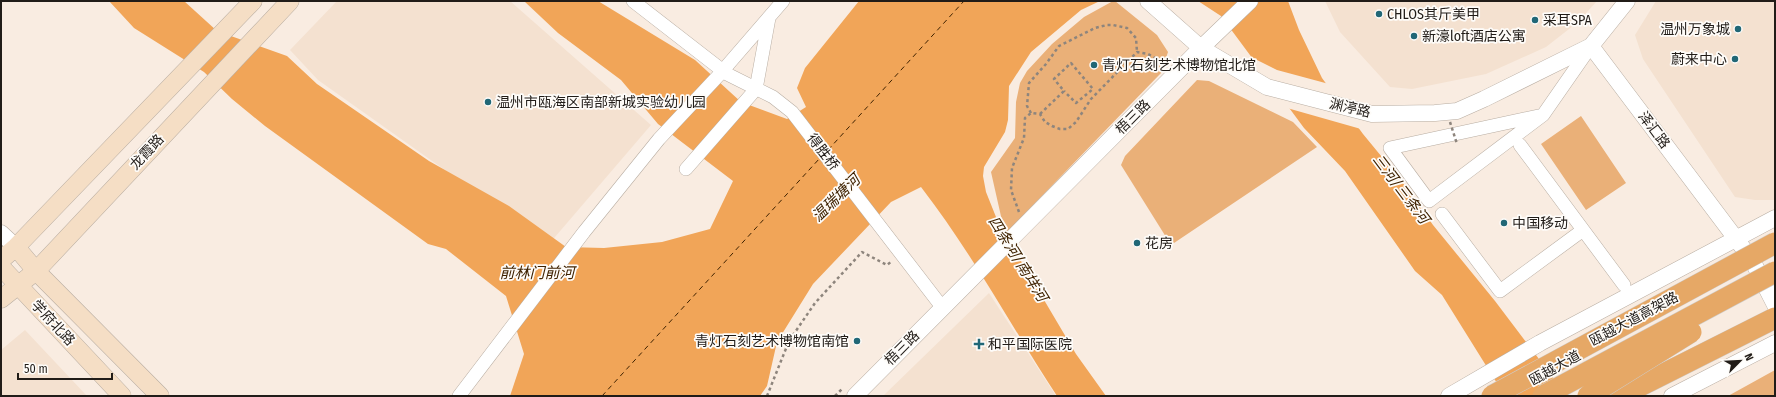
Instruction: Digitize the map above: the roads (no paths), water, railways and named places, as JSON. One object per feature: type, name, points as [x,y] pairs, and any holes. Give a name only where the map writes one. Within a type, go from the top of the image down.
[{"type":"highway","name":"瓯越大道高架路","points":[[1492,396],[1775,243]]},
{"type":"highway","name":"瓯越大道","points":[[1504,396],[1775,248]]},
{"type":"highway","name":"瓯越大道高架路","points":[[1543,396],[1775,272]]},
{"type":"highway","points":[[1588,396],[1720,315],[1775,278]]},
{"type":"highway","points":[[1620,396],[1775,318]]},
{"type":"main road","name":"龙霞路","points":[[1,260],[16,247],[253,1]]},
{"type":"main road","name":"龙霞路","points":[[1,299],[36,271],[290,1]]},
{"type":"main road","points":[[16,247],[36,271],[160,396]]},
{"type":"main road","name":"学府北路","points":[[1,268],[122,396]]},
{"type":"street","name":"得胜桥","points":[[633,1],[720,73],[773,97],[792,112],[942,307]]},
{"type":"street","points":[[459,396],[584,232],[659,139],[720,73],[783,1]]},
{"type":"street","name":"渊渟路","points":[[1148,1],[1201,48],[1266,87],[1372,114],[1435,113],[1457,110],[1591,46]]},
{"type":"street","name":"梧三路","points":[[855,396],[1201,48],[1250,1]]},
{"type":"street","points":[[1543,115],[1390,148],[1429,201],[1543,115],[1591,46],[1627,1]]},
{"type":"street","points":[[686,169],[756,89],[769,17]]},
{"type":"street","name":"泽汇路","points":[[1591,46],[1752,260],[1775,305]]},
{"type":"street","points":[[1520,145],[1624,285]]},
{"type":"street","points":[[1442,214],[1500,291],[1583,230]]},
{"type":"street","points":[[1450,396],[1540,343],[1775,218]]},
{"type":"street","points":[[1,233],[16,247]]},
{"type":"street","points":[[1672,396],[1775,343]]},
{"type":"water","points":[[109,1],[184,1],[217,31],[287,56],[317,84],[429,161],[509,206],[566,247],[604,248],[662,242],[710,229],[733,181],[658,124],[621,80],[558,33],[524,1],[598,1],[695,60],[741,102],[787,119],[806,107],[797,88],[805,68],[859,1],[1100,1],[1081,10],[1031,52],[1009,86],[1008,120],[1005,132],[984,167],[983,176],[986,192],[1005,234],[1076,354],[1106,396],[1057,396],[974,264],[940,212],[921,187],[891,202],[813,284],[777,342],[767,386],[760,396],[510,396],[524,354],[506,296],[446,249],[428,244],[265,126],[232,99],[204,72],[134,28]]},
{"type":"water","name":"三河/三条河","points":[[1198,1],[1288,1],[1299,30],[1322,78],[1363,134],[1400,179],[1433,225],[1495,301],[1567,396],[1505,396],[1442,295],[1415,271],[1345,171],[1304,128],[1221,16]]},
{"type":"place","name":"CHLOS其斤美甲","points":[[1379,14]]},
{"type":"place","name":"采耳SPA","points":[[1535,20]]},
{"type":"place","name":"温州万象城","points":[[1738,29]]},
{"type":"place","name":"新濠loft酒店公寓","points":[[1414,36]]},
{"type":"place","name":"蔚来中心","points":[[1735,59]]},
{"type":"place","name":"青灯石刻艺术博物馆北馆","points":[[1094,65]]},
{"type":"place","name":"温州市瓯海区南部新城实验幼儿园","points":[[488,102]]},
{"type":"place","name":"中国移动","points":[[1504,223]]},
{"type":"place","name":"花房","points":[[1137,243]]},
{"type":"place","name":"青灯石刻艺术博物馆南馆","points":[[857,341]]},
{"type":"place","name":"和平国际医院","points":[[979,344]]},
{"type":"water label","name":"温瑞塘河","points":[[836,198]]},
{"type":"water label","name":"四条河/南垟河","points":[[1018,259]]},
{"type":"water label","name":"前林门前河","points":[[537,273]]}]
